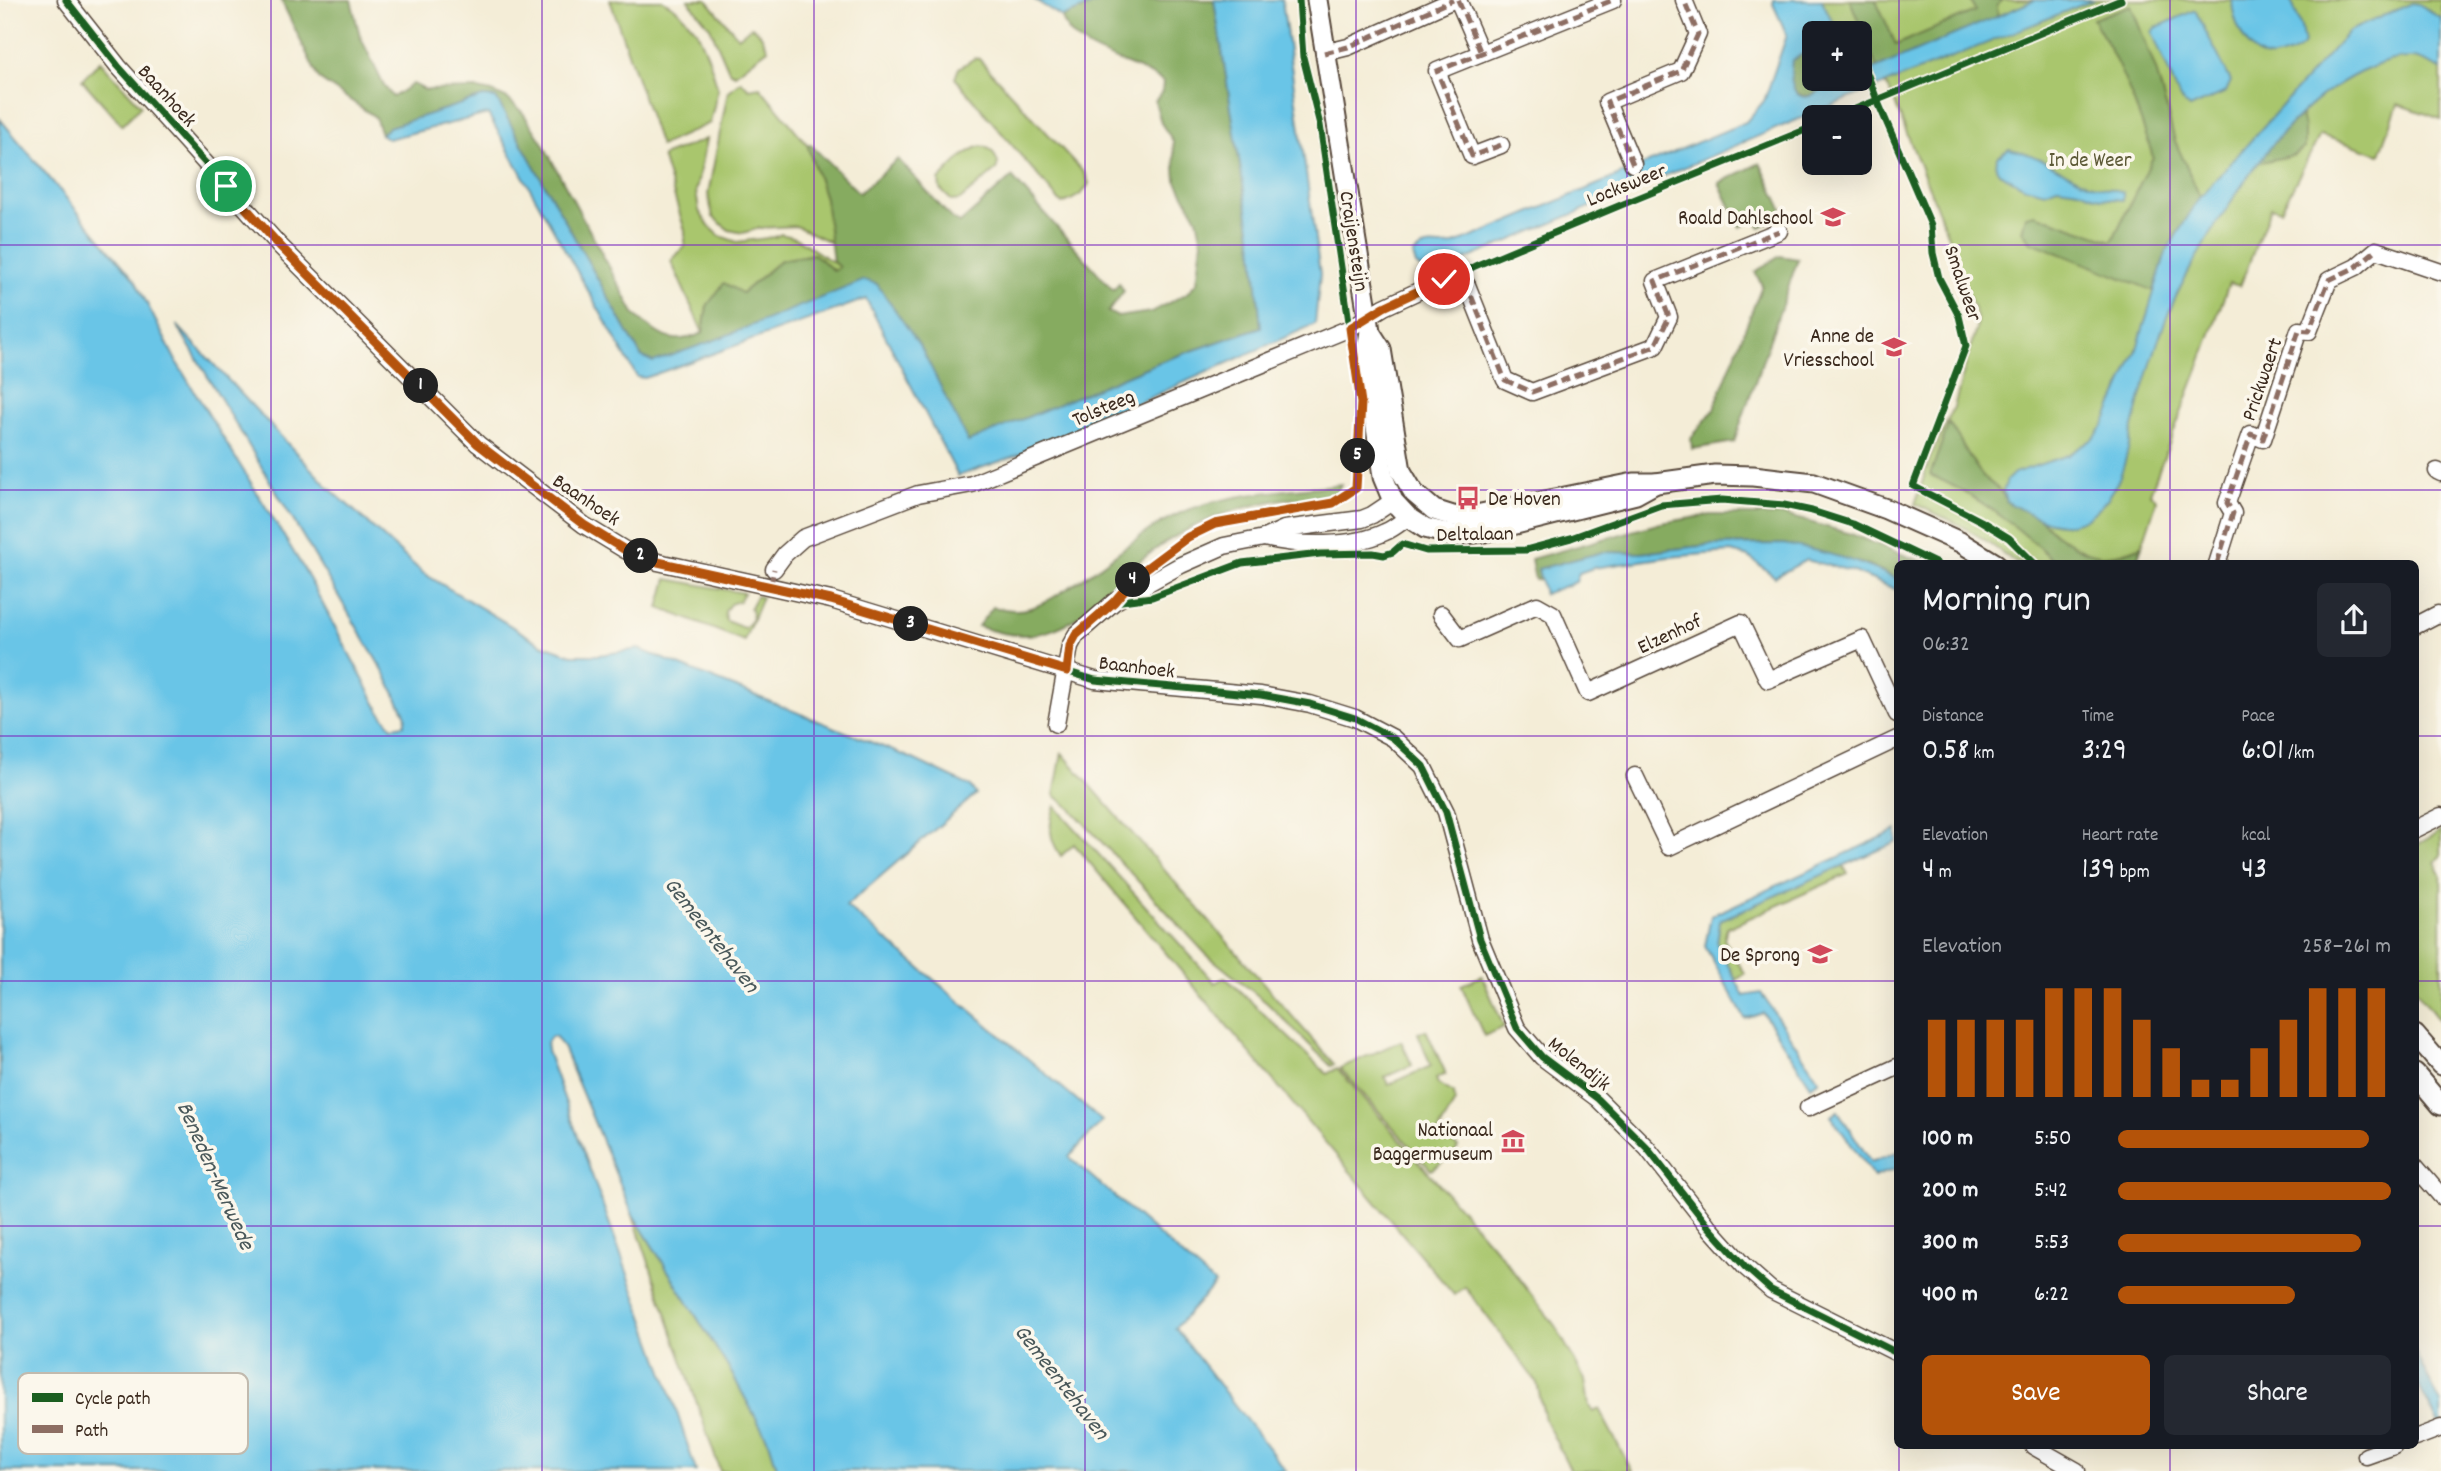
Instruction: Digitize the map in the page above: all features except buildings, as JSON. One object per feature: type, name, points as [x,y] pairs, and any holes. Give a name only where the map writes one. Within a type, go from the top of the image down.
[{"type":"street","name":"Baanhoek","points":[[66,0],[118,66],[289,255],[478,444],[584,525],[625,550],[658,562],[831,600],[1095,680],[1273,697],[1310,704],[1355,718]]},
{"type":"street","name":"Craijensteijn","points":[[1317,0],[1369,324],[1366,355],[1383,477],[1393,502],[1408,517]]},
{"type":"street","points":[[1324,53],[1349,47],[1453,0]]},
{"type":"street","points":[[1458,0],[1481,53]]},
{"type":"street","points":[[1501,145],[1472,156],[1437,71],[1613,0]]},
{"type":"street","points":[[1633,164],[1607,102],[1681,71],[1698,34],[1684,0]]},
{"type":"street","name":"Tolsteeg","points":[[774,569],[785,554],[803,538],[918,494],[972,484],[1350,328],[1369,324],[1444,279],[1467,285],[1505,380],[1532,392],[1655,346],[1669,317],[1655,281],[1779,231]]},
{"type":"street","name":"Prickwaert","points":[[2218,560],[2233,513],[2227,503],[2251,434],[2263,439],[2300,330],[2309,331],[2329,280],[2356,267],[2376,250],[2441,272]]},
{"type":"street","name":"Craijensteijn","points":[[1369,324],[1381,349],[1401,471],[1414,493]]},
{"type":"street","name":"Deltalaan","points":[[1414,493],[1434,510],[1466,517],[1634,483],[1715,475],[1814,483],[1886,509],[1960,542],[1989,560]]},
{"type":"street","name":"Deltalaan","points":[[1408,517],[1425,528],[1453,535],[1484,532],[1636,494],[1656,482]]},
{"type":"street","name":"Deltalaan","points":[[1264,538],[1285,543],[1355,542],[1386,532],[1408,517],[1414,493]]},
{"type":"street","name":"Deltalaan","points":[[1056,724],[1070,646],[1076,635],[1114,602],[1181,565],[1224,546],[1264,538],[1284,529],[1362,519],[1414,493]]},
{"type":"street","name":"Elzenhof","points":[[1441,614],[1460,639],[1537,605],[1553,614],[1588,693],[1741,623],[1768,680],[1862,639],[1894,708]]},
{"type":"street","points":[[2419,624],[2441,615]]},
{"type":"street","name":"Molendijk","points":[[1355,718],[1393,738],[1423,766],[1446,812],[1484,950],[1517,1028],[1527,1042],[1542,1058],[1598,1099],[1647,1148],[1709,1227],[1758,1281],[1894,1352]]},
{"type":"street","points":[[1635,776],[1669,847],[1894,740]]},
{"type":"street","points":[[2419,827],[2441,816]]},
{"type":"street","points":[[2419,1040],[2441,1065]]},
{"type":"street","points":[[1808,1108],[1894,1068]]},
{"type":"street","points":[[2419,1079],[2441,1105]]},
{"type":"street","points":[[2419,1171],[2441,1196]]},
{"type":"street","points":[[2419,1436],[2437,1429]]},
{"type":"street","points":[[2038,1449],[2077,1471]]},
{"type":"street","points":[[2366,1456],[2386,1449]]},
{"type":"green space","points":[[281,0],[351,0],[360,36],[384,86],[393,97],[413,84],[425,90],[476,89],[508,99],[523,113],[542,142],[635,315],[659,334],[682,339],[703,333],[707,306],[724,283],[742,293],[781,260],[814,254],[834,271],[839,267],[833,262],[825,198],[807,144],[859,193],[898,159],[951,218],[960,223],[1012,177],[1113,290],[1119,283],[1124,291],[1108,312],[1118,317],[1151,312],[1186,294],[1197,282],[1202,241],[1197,218],[1176,180],[1173,141],[1161,123],[1155,101],[1162,92],[1163,82],[1151,74],[1105,56],[1078,40],[1068,30],[1062,17],[1105,0],[1214,0],[1254,254],[1261,327],[1157,363],[967,443],[877,284],[653,363],[641,356],[496,98],[483,97],[389,127],[381,134],[375,117],[319,79]]},
{"type":"green space","points":[[610,0],[662,0],[678,10],[697,31],[718,89],[710,123],[660,146]]},
{"type":"green space","points":[[688,0],[707,0],[738,37],[751,27],[754,28],[768,49],[735,74],[729,71],[710,27]]},
{"type":"green space","name":"In de Weer","points":[[1819,0],[2441,0],[2441,119],[2398,104],[2380,154],[2320,135],[2281,210],[2271,207],[2240,286],[2229,283],[2150,493],[2157,500],[2142,546],[2120,556],[2103,556],[2096,560],[2012,560],[1958,524],[1915,504],[1931,456],[1954,407],[1978,321],[1942,220],[1889,89],[1872,71],[1872,21],[1829,21]]},
{"type":"green space","points":[[1850,0],[1876,0],[1896,45],[1975,11],[1971,0],[2001,0],[1997,7],[1998,17],[1877,68],[1872,55],[1872,21],[1858,21]]},
{"type":"green space","points":[[2131,5],[2156,70],[2175,141],[2200,197],[2166,252],[2154,291],[2031,242],[2022,231],[2026,216],[2035,214],[2112,241],[2153,157],[2128,86],[2093,19]]},
{"type":"green space","points":[[1802,54],[1802,91],[1816,92],[1804,96],[1793,87],[1792,61]]},
{"type":"green space","points":[[975,58],[979,59],[1085,174],[1089,183],[1081,194],[1062,204],[955,78],[959,68]]},
{"type":"green space","points":[[100,61],[141,106],[122,125],[82,80]]},
{"type":"green space","points":[[741,81],[749,89],[760,87],[807,144],[825,198],[832,243],[796,226],[760,228],[743,233],[729,230],[713,217],[708,194],[728,91]]},
{"type":"green space","points":[[2301,115],[2304,148],[2295,155],[2257,163],[2282,133]]},
{"type":"green space","points":[[706,139],[696,191],[699,211],[709,226],[720,236],[737,242],[781,234],[796,238],[840,267],[834,271],[814,254],[781,260],[742,293],[707,306],[703,333],[671,261],[685,246],[685,231],[662,156]]},
{"type":"green space","points":[[981,146],[994,154],[998,163],[996,170],[960,200],[952,201],[940,189],[939,180],[963,156]]},
{"type":"green space","points":[[1760,163],[1785,215],[1760,227],[1756,219],[1740,227],[1719,183]]},
{"type":"green space","points":[[1780,256],[1798,259],[1734,442],[1692,449],[1691,438],[1713,411],[1762,285],[1755,272]]},
{"type":"green space","points":[[1949,423],[1978,470],[1999,490],[2006,501],[2040,519],[2056,534],[2088,552],[2098,555],[2118,554],[2142,546],[2137,560],[2053,560],[1997,513],[1930,475]]},
{"type":"green space","points":[[1341,484],[1336,494],[1306,499],[1282,499],[1255,505],[1220,515],[1187,530],[1139,561],[1081,614],[1054,629],[1025,635],[978,626],[993,607],[1021,610],[1047,601],[1175,515],[1248,495]]},
{"type":"green space","points":[[1710,515],[1785,515],[1851,534],[1916,560],[1894,560],[1894,578],[1871,566],[1783,544],[1709,545],[1641,553],[1603,552],[1538,569],[1540,579],[1535,580],[1531,559],[1661,523]]},
{"type":"green space","points":[[667,579],[744,593],[739,601],[730,604],[725,611],[726,621],[744,628],[751,621],[750,607],[756,596],[762,597],[744,641],[659,608]]},
{"type":"green space","points":[[1062,753],[1334,1064],[1331,1066],[1267,1003],[1206,954],[1070,808],[1054,795]]},
{"type":"green space","points":[[1055,806],[1215,983],[1225,977],[1327,1074],[1337,1068],[1500,1254],[1556,1327],[1585,1380],[1589,1406],[1593,1412],[1599,1409],[1632,1471],[1571,1471],[1545,1420],[1537,1383],[1465,1287],[1454,1295],[1074,844],[1061,856],[1051,832]]},
{"type":"green space","points":[[2441,831],[2441,855],[2435,862],[2441,875],[2441,1022],[2419,994],[2419,844]]},
{"type":"green space","points":[[1843,865],[1848,874],[1727,928],[1724,939],[1745,974],[1736,980],[1717,944],[1720,920]]},
{"type":"green space","points":[[1482,976],[1504,1027],[1484,1036],[1461,985]]},
{"type":"green space","points":[[1426,1030],[1446,1074],[1436,1079],[1438,1084],[1454,1093],[1455,1102],[1437,1134],[1458,1147],[1455,1153],[1431,1170],[1340,1068],[1401,1041],[1412,1065],[1385,1077],[1388,1085],[1431,1066],[1418,1033]]},
{"type":"green space","points":[[632,1213],[731,1372],[769,1442],[778,1471],[720,1471]]},
{"type":"water","points":[[1035,0],[1105,0],[1062,17]]},
{"type":"water","points":[[1214,0],[1282,0],[1320,274],[1315,324],[1035,449],[958,476],[866,299],[645,378],[637,377],[488,114],[388,139],[381,134],[389,127],[483,97],[496,98],[641,356],[653,362],[865,280],[877,284],[922,349],[968,442],[1157,363],[1261,327],[1254,254]]},
{"type":"water","points":[[1774,0],[1822,0],[1832,21],[1802,21],[1802,54],[1792,61],[1791,70],[1793,86],[1800,96],[1806,97],[1818,91],[1868,91],[1833,105],[1802,105],[1802,118],[1429,275],[1416,265],[1413,255],[1423,247],[1455,244],[1746,122],[1764,101],[1787,35],[1773,4]]},
{"type":"water","points":[[2035,0],[2094,0],[1872,89],[1872,69]]},
{"type":"water","points":[[2232,0],[2291,0],[2304,44],[2296,51],[2279,57],[2260,56],[2242,35]]},
{"type":"water","points":[[2412,3],[2419,4],[2441,19],[2441,69],[2419,59],[2404,58],[2361,72],[2318,99],[2266,152],[2207,240],[2171,308],[2148,372],[2124,465],[2108,498],[2085,519],[2065,524],[2044,520],[2006,501],[2003,492],[2007,480],[2014,473],[2068,455],[2094,438],[2104,425],[2136,352],[2166,252],[2200,197],[2349,31]]},
{"type":"water","points":[[2195,10],[2231,81],[2226,92],[2190,108],[2180,99],[2152,32],[2155,28]]},
{"type":"water","points":[[0,119],[135,280],[177,363],[304,569],[381,713],[392,727],[404,725],[406,716],[386,676],[177,325],[327,486],[423,573],[541,644],[572,655],[599,655],[639,649],[913,759],[970,786],[976,794],[846,906],[1102,1121],[1069,1157],[1215,1284],[1175,1328],[1286,1471],[778,1471],[769,1442],[731,1372],[632,1213],[563,1047],[555,1036],[547,1042],[547,1051],[668,1385],[696,1471],[0,1471]]},
{"type":"water","points":[[2009,149],[2039,158],[2089,184],[2123,192],[2123,200],[2100,198],[2079,190],[2057,187],[2045,192],[2025,187],[1999,173],[1996,168],[1997,157]]},
{"type":"water","points":[[1783,544],[1827,553],[1894,578],[1894,589],[1852,571],[1806,560],[1775,577],[1749,557],[1731,552],[1668,557],[1593,568],[1579,573],[1576,582],[1544,594],[1538,569],[1603,552],[1641,553],[1709,545]]},
{"type":"water","points":[[1894,831],[1894,843],[1720,920],[1717,944],[1744,996],[1761,993],[1819,1080],[1811,1086],[1763,1013],[1745,1019],[1705,946],[1711,916]]},
{"type":"water","points":[[1838,1111],[1871,1162],[1894,1153],[1894,1169],[1874,1177],[1831,1116]]},
{"type":"water","points":[[2419,1360],[2441,1404],[2441,1428],[2419,1387]]},
{"type":"marked path","points":[[1324,53],[1348,47],[1453,0]]},
{"type":"marked path","points":[[1458,0],[1481,53]]},
{"type":"marked path","points":[[1501,145],[1472,156],[1437,71],[1613,0]]},
{"type":"marked path","points":[[1633,164],[1607,102],[1681,71],[1698,34],[1684,0]]},
{"type":"marked path","points":[[1368,316],[1444,279],[1467,285],[1505,380],[1532,392],[1655,346],[1669,317],[1655,281],[1779,231]]},
{"type":"marked path","points":[[2218,560],[2233,513],[2227,503],[2251,434],[2263,439],[2299,330],[2309,331],[2329,280],[2356,267],[2376,250]]},
{"type":"marked path","points":[[771,585],[774,569]]},
{"type":"cycle path","points":[[66,0],[118,66],[280,246],[478,444],[584,525],[625,550],[658,562],[831,600],[1095,680],[1261,695],[1310,704],[1355,718],[1393,738],[1423,766],[1446,812],[1480,939],[1517,1028],[1542,1057],[1598,1099],[1647,1148],[1709,1227],[1745,1267],[1771,1290],[1894,1352]]},
{"type":"cycle path","points":[[1114,602],[1137,575],[1188,537],[1215,524],[1333,503],[1356,488],[1361,403],[1320,125],[1303,57],[1299,0]]},
{"type":"cycle path","points":[[1865,105],[2121,0]]},
{"type":"cycle path","name":"Smalweer","points":[[1872,86],[1931,225],[1933,253],[1939,278],[1959,316],[1966,346],[1913,486],[2009,538],[2031,560]]},
{"type":"cycle path","name":"Locksweer","points":[[1451,279],[1475,266],[1802,131]]},
{"type":"cycle path","points":[[1114,602],[1152,597],[1242,563],[1320,554],[1384,555],[1393,552],[1402,544],[1426,551],[1526,550],[1571,538],[1661,505],[1722,500],[1784,505],[1812,511],[1853,524],[1929,560]]},
{"type":"place","name":"Roald Dahlschool","points":[[1833,217]]},
{"type":"place","name":"Anne de Vriesschool","points":[[1894,347]]},
{"type":"place","name":"De Hoven","points":[[1468,498]]},
{"type":"place","name":"De Sprong","points":[[1820,954]]},
{"type":"place","name":"Nationaal Baggermuseum","points":[[1513,1141]]},
{"type":"route","points":[[226,186],[280,246],[478,444],[584,525],[625,550],[658,562],[831,600],[1067,671],[1070,646],[1076,635],[1114,602],[1137,575],[1188,537],[1215,524],[1333,503],[1356,488],[1362,411],[1350,328],[1384,307],[1444,279]]},
{"type":"water label","name":"Gemeentehaven","points":[[713,934]]},
{"type":"water label","name":"Beneden-Merwede","points":[[217,1175]]},
{"type":"water label","name":"Gemeentehaven","points":[[1063,1381]]}]
